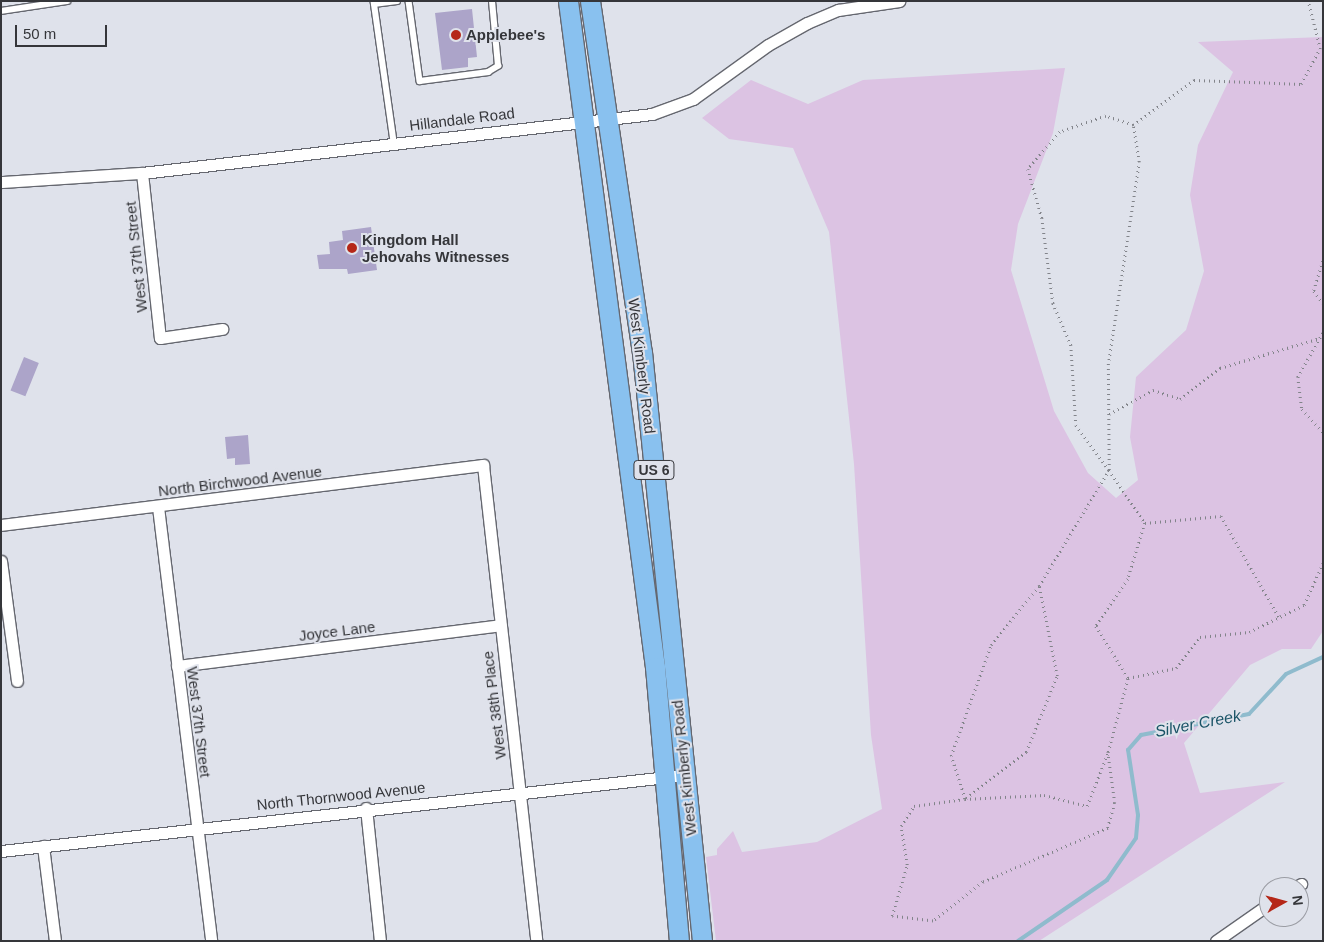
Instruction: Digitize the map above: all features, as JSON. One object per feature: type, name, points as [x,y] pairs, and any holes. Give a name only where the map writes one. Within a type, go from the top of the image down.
[{"type":"main road","name":"West Kimberly Road","points":[[568,1],[586,120],[665,777],[680,941]]},
{"type":"main road","name":"West Kimberly Road","points":[[590,1],[642,352],[702,941]]},
{"type":"street","name":"Hillandale Road","points":[[1,182],[142,172],[586,120],[607,122],[652,114],[693,99],[776,40],[838,10],[858,4],[899,1]]},
{"type":"street","name":"West 37th Street","points":[[142,172],[160,338],[222,329]]},
{"type":"street","name":"North Birchwood Avenue","points":[[1,524],[483,465]]},
{"type":"street","name":"West 38th Place","points":[[483,465],[536,941]]},
{"type":"street","name":"West 37th Street","points":[[158,506],[211,941]]},
{"type":"street","points":[[1,561],[16,681]]},
{"type":"street","name":"Joyce Lane","points":[[177,666],[500,626]]},
{"type":"street","name":"North Thornwood Avenue","points":[[1,851],[366,808],[685,775]]},
{"type":"street","points":[[366,808],[380,941]]},
{"type":"street","points":[[43,846],[55,941]]},
{"type":"street","points":[[1216,941],[1259,911]]},
{"type":"lane","points":[[1,11],[67,1]]},
{"type":"lane","points":[[394,142],[374,2],[397,1]]},
{"type":"lane","points":[[409,1],[420,81],[488,72],[498,66],[492,1]]},
{"type":"path","points":[[1133,125],[1194,80],[1301,84],[1320,49],[1308,1]]},
{"type":"path","points":[[1133,125],[1106,116],[1060,132],[1028,170],[1042,218],[1053,303],[1071,345],[1076,425],[1145,523]]},
{"type":"path","points":[[965,798],[951,756],[991,645],[1039,586],[1109,470],[1108,365],[1139,162],[1133,125]]},
{"type":"path","points":[[1323,261],[1314,291],[1323,303]]},
{"type":"path","points":[[1323,333],[1298,377],[1302,409],[1323,432]]},
{"type":"path","points":[[1108,415],[1153,390],[1180,399],[1220,368],[1320,338]]},
{"type":"path","points":[[1145,523],[1221,516],[1279,617]]},
{"type":"path","points":[[1108,752],[1115,803],[1108,828],[982,882],[933,921],[892,916],[907,865],[901,826],[914,806],[965,798],[1044,795],[1087,806],[1108,752],[1128,678],[1096,626],[1128,579],[1145,523]]},
{"type":"path","points":[[1128,678],[1176,668],[1200,637],[1249,632],[1304,605],[1323,564]]},
{"type":"path","points":[[965,798],[1026,752],[1057,676],[1039,586]]},
{"type":"shaded area","points":[[1323,37],[1323,631],[1311,649],[1282,649],[1250,665],[1184,743],[1200,793],[1285,782],[1039,941],[716,941],[706,857],[717,855],[717,849],[733,831],[742,852],[817,842],[882,809],[871,735],[854,464],[829,232],[793,148],[729,139],[702,118],[751,80],[808,104],[863,80],[1065,68],[1053,133],[1018,224],[1011,270],[1054,411],[1088,473],[1116,498],[1138,480],[1130,437],[1136,377],[1186,330],[1204,271],[1190,195],[1198,145],[1233,72],[1198,42]]},
{"type":"building","name":"Applebee's","points":[[472,9],[477,57],[468,58],[468,67],[442,70],[435,13]]},
{"type":"building","name":"Kingdom Hall Jehovahs Witnesses","points":[[371,227],[377,270],[348,274],[347,269],[319,269],[317,255],[330,254],[329,242],[343,240],[342,231]]},
{"type":"building","points":[[24,357],[39,363],[25,396],[11,390]]},
{"type":"building","points":[[248,435],[250,464],[235,465],[235,458],[227,459],[225,437]]},
{"type":"waterway","name":"Silver Creek","points":[[1018,941],[1107,880],[1136,838],[1138,815],[1128,750],[1141,735],[1249,714],[1286,674],[1323,657]]},
{"type":"place","name":"Applebee's","points":[[456,35]]},
{"type":"place","name":"Kingdom Hall Jehovahs Witnesses","points":[[352,248]]}]
